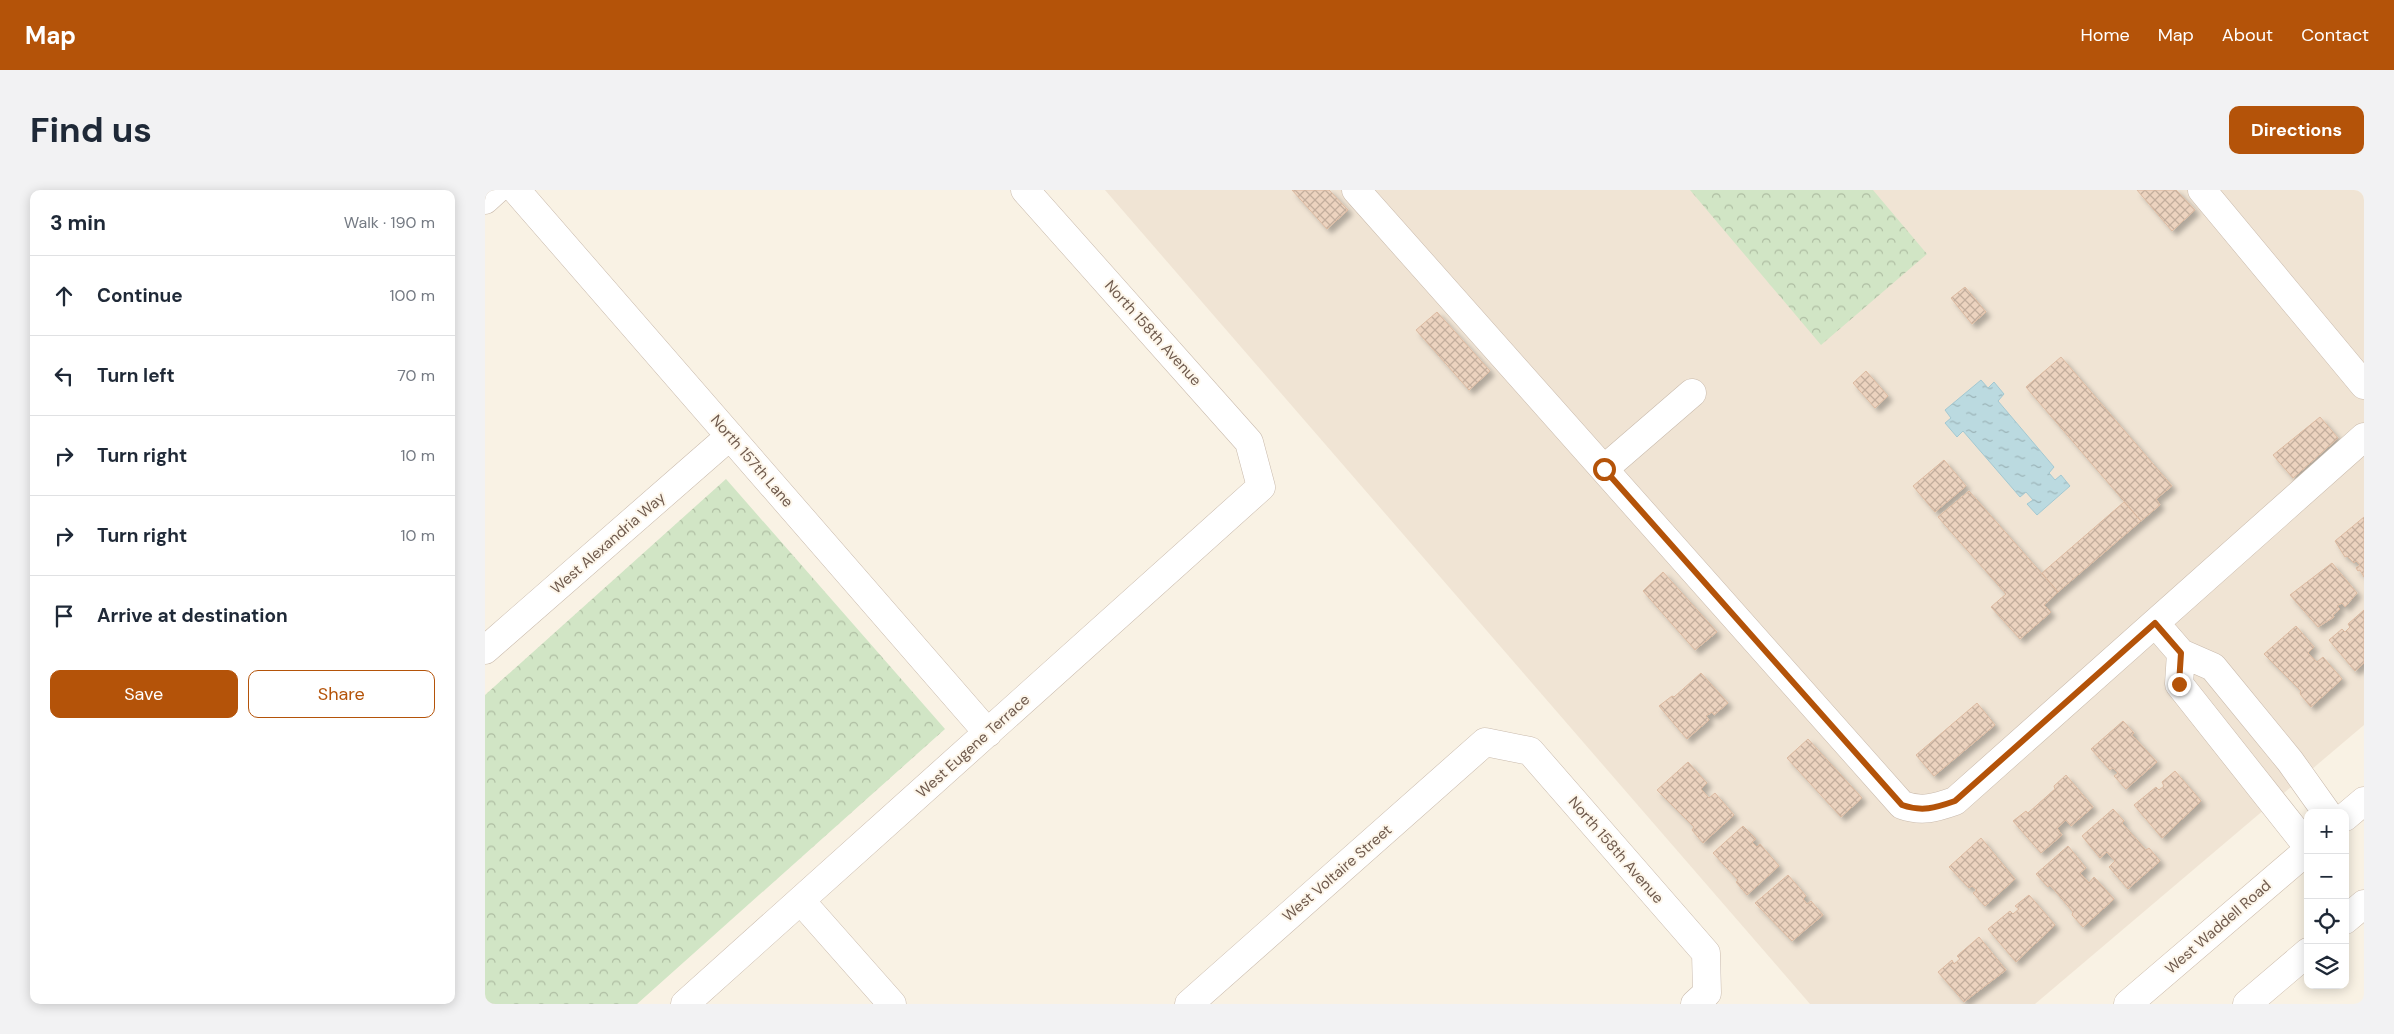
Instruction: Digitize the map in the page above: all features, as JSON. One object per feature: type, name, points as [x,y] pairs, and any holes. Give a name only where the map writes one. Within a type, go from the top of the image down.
[{"type":"street","points":[[485,200],[496,190]]},
{"type":"street","name":"North 157th Lane","points":[[516,190],[988,733]]},
{"type":"street","name":"North 158th Avenue","points":[[1025,190],[1249,442],[1261,487]]},
{"type":"street","points":[[1356,190],[1902,805],[1914,809],[1932,810],[1955,801],[2364,437]]},
{"type":"street","points":[[2202,190],[2364,385]]},
{"type":"street","points":[[1604,469],[1692,394]]},
{"type":"street","name":"West Alexandria Way","points":[[485,650],[730,436]]},
{"type":"street","name":"West Eugene Terrace","points":[[685,1004],[801,902],[1261,487]]},
{"type":"street","points":[[2155,623],[2181,653],[2213,667],[2290,761],[2324,809]]},
{"type":"street","points":[[2181,653],[2179,684],[2304,843]]},
{"type":"street","name":"North 158th Avenue","points":[[1485,742],[1530,751],[1706,953],[1701,999]]},
{"type":"street","name":"West Voltaire Street","points":[[1189,1004],[1485,742]]},
{"type":"street","points":[[2349,814],[2364,801]]},
{"type":"street","name":"West Waddell Road","points":[[2128,1004],[2304,851]]},
{"type":"street","points":[[801,902],[892,1004]]},
{"type":"street","points":[[2349,917],[2364,904]]},
{"type":"street","points":[[2247,1004],[2304,955]]},
{"type":"shaded area","points":[[1105,190],[2364,190],[2364,725],[2035,1004],[1810,1004]]},
{"type":"green space","points":[[1690,190],[1873,190],[1927,254],[1821,345]]},
{"type":"green space","points":[[726,479],[945,729],[637,1004],[485,1004],[485,695]]},
{"type":"water","points":[[1981,380],[1988,388],[1994,382],[2004,394],[1998,401],[2054,467],[2049,473],[2055,480],[2061,475],[2070,486],[2037,515],[2027,504],[2033,500],[2026,492],[2020,497],[1963,431],[1957,437],[1945,423],[1951,418],[1945,410]]},
{"type":"building","points":[[1292,190],[1329,190],[1348,210],[1327,229]]},
{"type":"building","points":[[2137,190],[2176,190],[2195,210],[2172,231]]},
{"type":"building","points":[[1965,287],[1986,312],[1972,324],[1951,298]]},
{"type":"building","points":[[1437,312],[1490,371],[1469,390],[1416,330]]},
{"type":"building","points":[[2061,357],[2172,486],[2156,499],[2160,505],[2141,521],[2026,387]]},
{"type":"building","points":[[1866,371],[1888,396],[1875,408],[1853,383]]},
{"type":"building","points":[[2320,417],[2338,438],[2293,478],[2273,455]]},
{"type":"building","points":[[1944,460],[1966,486],[1935,512],[1913,486]]},
{"type":"building","points":[[1969,491],[2058,592],[2044,605],[2051,612],[2020,639],[1991,607],[2006,594],[1938,517]]},
{"type":"building","points":[[2124,502],[2141,521],[2058,592],[2042,573]]},
{"type":"building","points":[[2364,517],[2364,577],[2360,570],[2358,571],[2356,568],[2360,565],[2356,561],[2354,563],[2347,556],[2345,557],[2335,541]]},
{"type":"building","points":[[2332,563],[2357,593],[2345,607],[2342,603],[2337,606],[2340,609],[2333,615],[2334,617],[2318,627],[2290,595]]},
{"type":"building","points":[[1663,572],[1717,632],[1695,650],[1643,591]]},
{"type":"building","points":[[2364,610],[2364,663],[2355,671],[2329,640],[2342,629],[2345,632],[2350,627],[2348,624]]},
{"type":"building","points":[[2296,626],[2314,647],[2308,653],[2317,662],[2323,657],[2342,679],[2311,707],[2300,694],[2301,691],[2264,654]]},
{"type":"building","points":[[1701,673],[1728,703],[1714,715],[1712,712],[1706,716],[1709,720],[1687,739],[1659,706],[1672,696],[1674,697]]},
{"type":"building","points":[[1977,703],[1995,725],[1934,776],[1916,755]]},
{"type":"building","points":[[2123,721],[2134,733],[2132,735],[2157,762],[2126,789],[2114,776],[2118,773],[2113,768],[2110,770],[2091,749]]},
{"type":"building","points":[[1808,739],[1862,798],[1841,817],[1787,758]]},
{"type":"building","points":[[1688,762],[1707,783],[1701,789],[1709,798],[1715,793],[1734,815],[1703,843],[1692,830],[1694,827],[1657,790]]},
{"type":"building","points":[[2175,771],[2201,801],[2162,838],[2134,805],[2156,787],[2159,790],[2164,786],[2162,782]]},
{"type":"building","points":[[2066,775],[2093,807],[2071,826],[2066,820],[2057,828],[2062,835],[2041,853],[2013,821],[2026,811],[2028,813],[2055,789],[2054,786]]},
{"type":"building","points":[[2113,809],[2124,821],[2122,823],[2146,850],[2149,848],[2160,861],[2128,889],[2109,867],[2115,861],[2107,852],[2100,858],[2082,836]]},
{"type":"building","points":[[1743,826],[1756,839],[1752,842],[1757,847],[1760,844],[1779,866],[1747,895],[1736,882],[1738,880],[1713,853]]},
{"type":"building","points":[[1981,838],[2015,879],[1985,906],[1973,893],[1977,890],[1972,886],[1969,888],[1949,867]]},
{"type":"building","points":[[2068,846],[2086,868],[2080,873],[2089,883],[2094,877],[2114,899],[2083,927],[2050,885],[2048,887],[2036,874]]},
{"type":"building","points":[[1788,875],[1806,896],[1803,899],[1807,904],[1811,901],[1823,915],[1792,941],[1755,903]]},
{"type":"building","points":[[2029,895],[2055,925],[2016,962],[1988,929],[2010,911],[2013,914],[2019,909],[2015,906]]},
{"type":"building","points":[[1979,937],[2006,970],[1964,1002],[1938,972],[1952,960],[1954,964],[1960,959],[1957,956]]},
{"type":"route","points":[[1604,469],[1902,805],[1914,809],[1932,810],[1955,801],[2155,623],[2181,653],[2179,684]]}]
